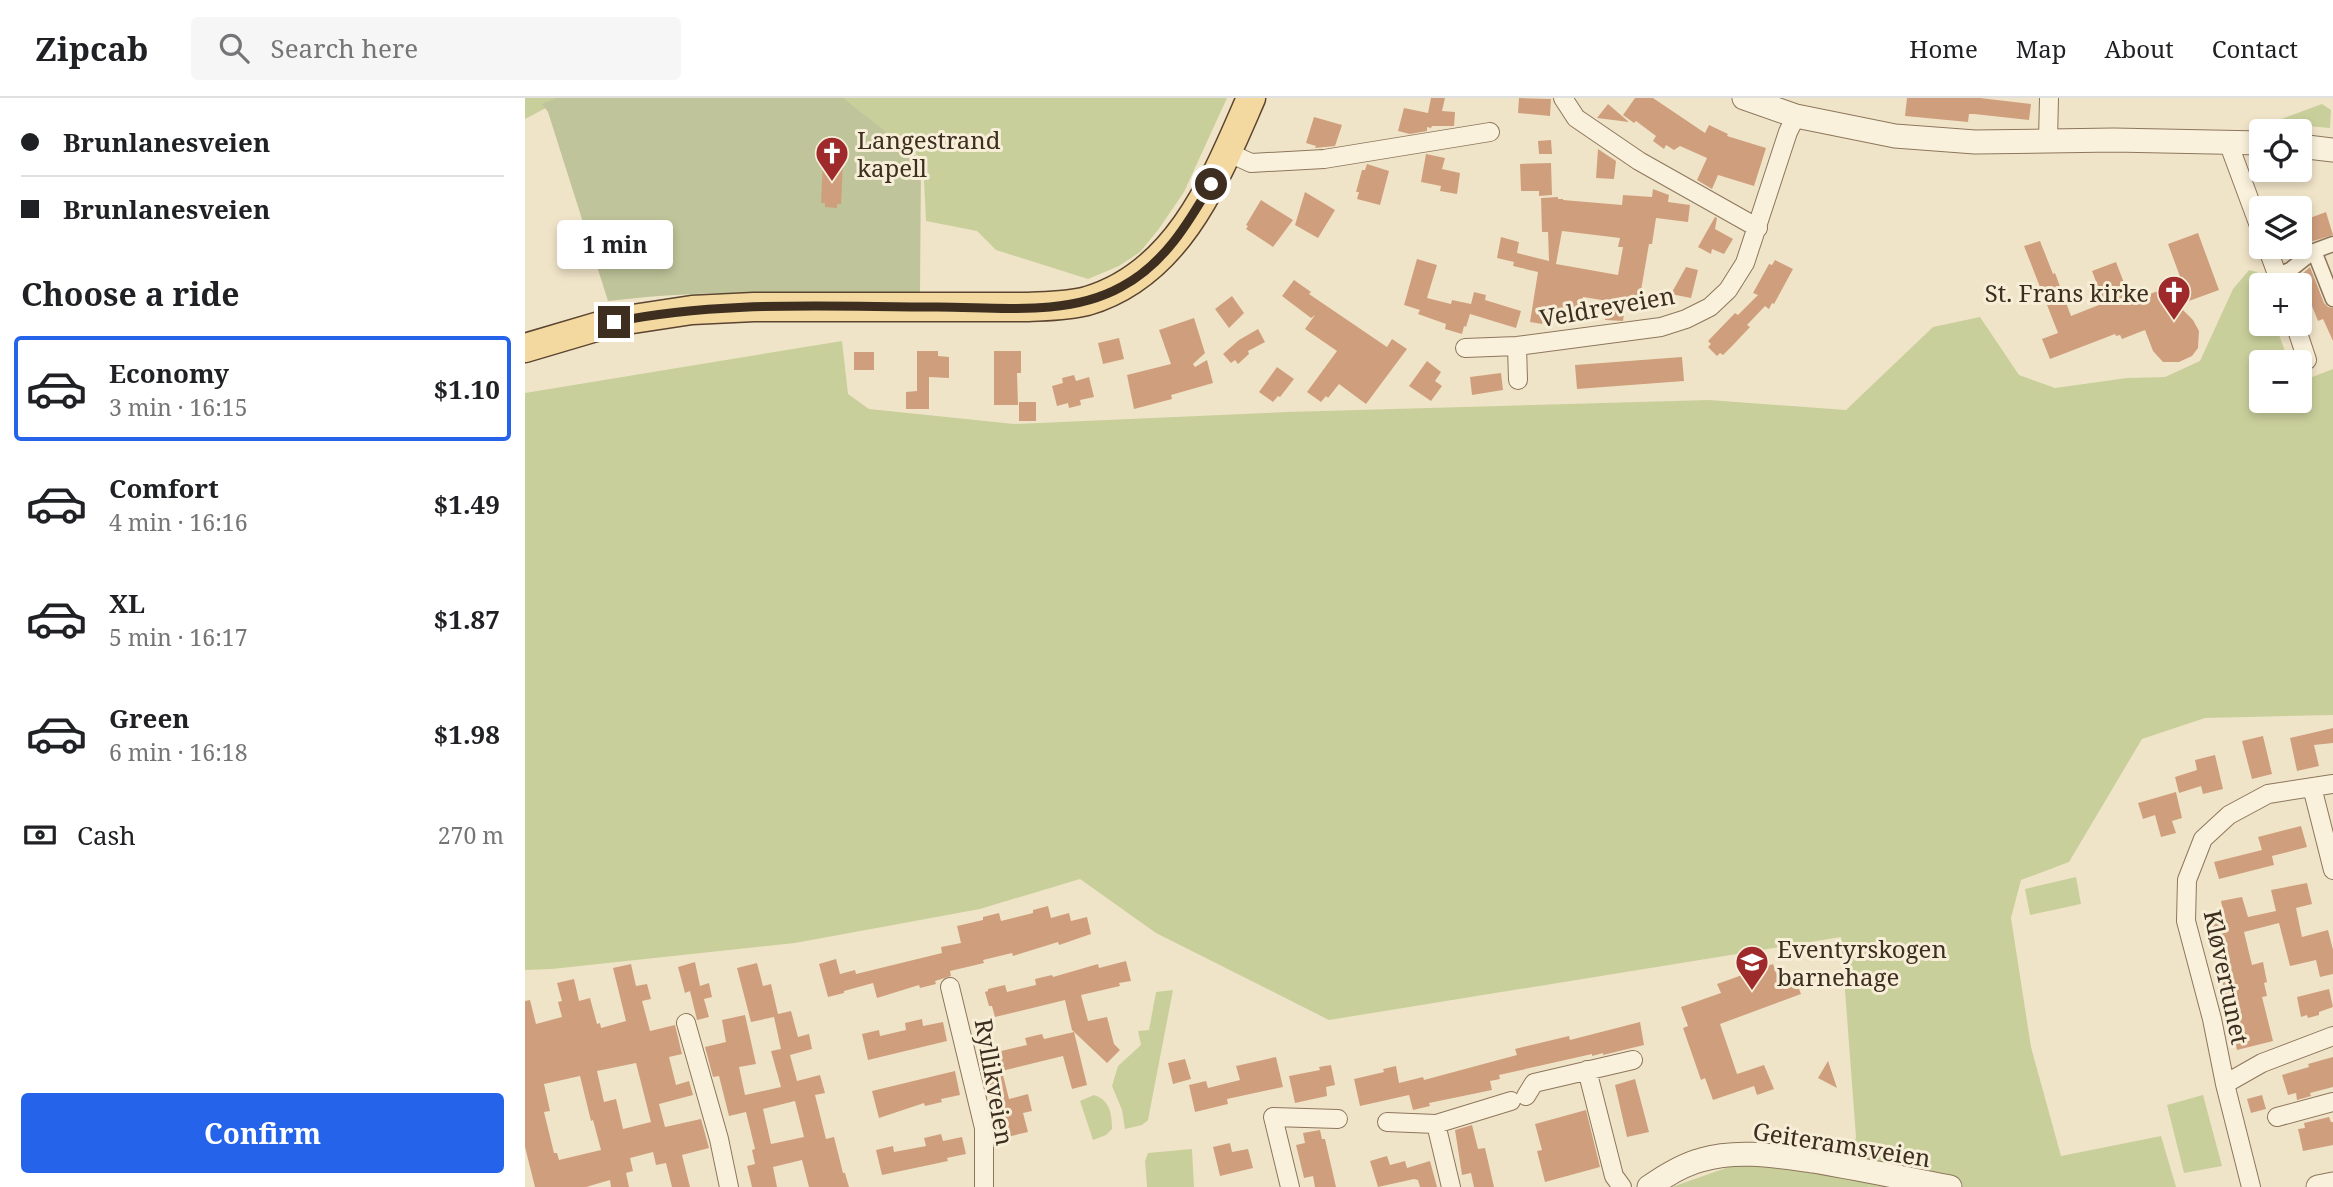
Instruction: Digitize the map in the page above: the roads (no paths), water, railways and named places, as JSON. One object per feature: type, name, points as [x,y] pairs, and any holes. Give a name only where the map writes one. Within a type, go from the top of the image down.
[{"type":"main road","points":[[525,348],[614,322],[692,310],[767,307],[1028,307],[1085,302],[1122,287],[1166,251],[1200,204],[1251,98]]},
{"type":"street","points":[[1563,98],[1576,118],[1639,161],[1758,228]]},
{"type":"street","points":[[1744,98],[1796,116],[1895,136],[1975,142],[2047,140],[2249,143]]},
{"type":"street","points":[[2047,140],[2049,98]]},
{"type":"street","name":"Veldreveien","points":[[1465,348],[1517,346],[1661,327],[1710,307],[1728,290],[1745,263],[1788,132],[1796,116]]},
{"type":"street","points":[[1227,152],[1251,163],[1324,159],[1490,132]]},
{"type":"street","points":[[2228,142],[2249,199]]},
{"type":"street","points":[[2312,148],[2333,150]]},
{"type":"street","points":[[2287,273],[2314,251],[2333,244]]},
{"type":"street","points":[[2314,251],[2333,299]]},
{"type":"street","points":[[1517,346],[1518,380]]},
{"type":"street","name":"Kløvertunet","points":[[2251,1187],[2186,921],[2187,880],[2203,839],[2229,815],[2268,794],[2333,783]]},
{"type":"street","points":[[2312,787],[2333,870]]},
{"type":"street","name":"Ryllikveien","points":[[950,987],[984,1128],[984,1187]]},
{"type":"street","points":[[686,1023],[716,1129],[729,1187]]},
{"type":"street","name":"Kløvertunet","points":[[2225,1084],[2262,1063],[2333,1036]]},
{"type":"street","points":[[1387,1122],[1436,1124],[1518,1098],[1534,1083],[1633,1060]]},
{"type":"street","points":[[1587,1070],[1614,1176],[1622,1187]]},
{"type":"street","points":[[2277,1117],[2333,1101]]},
{"type":"street","points":[[1290,1187],[1273,1117],[1338,1119]]},
{"type":"street","points":[[1436,1124],[1451,1187]]},
{"type":"street","name":"Geiteramsveien","points":[[1649,1187],[1670,1172],[1702,1159],[1758,1154],[1950,1187]]},
{"type":"street","points":[[2318,1187],[2333,1184]]},
{"type":"place","name":"Langestrand kapell","points":[[832,183]]},
{"type":"place","name":"St. Frans kirke","points":[[2174,322]]},
{"type":"place","name":"Eventyrskogen barnehage","points":[[1752,992]]}]
